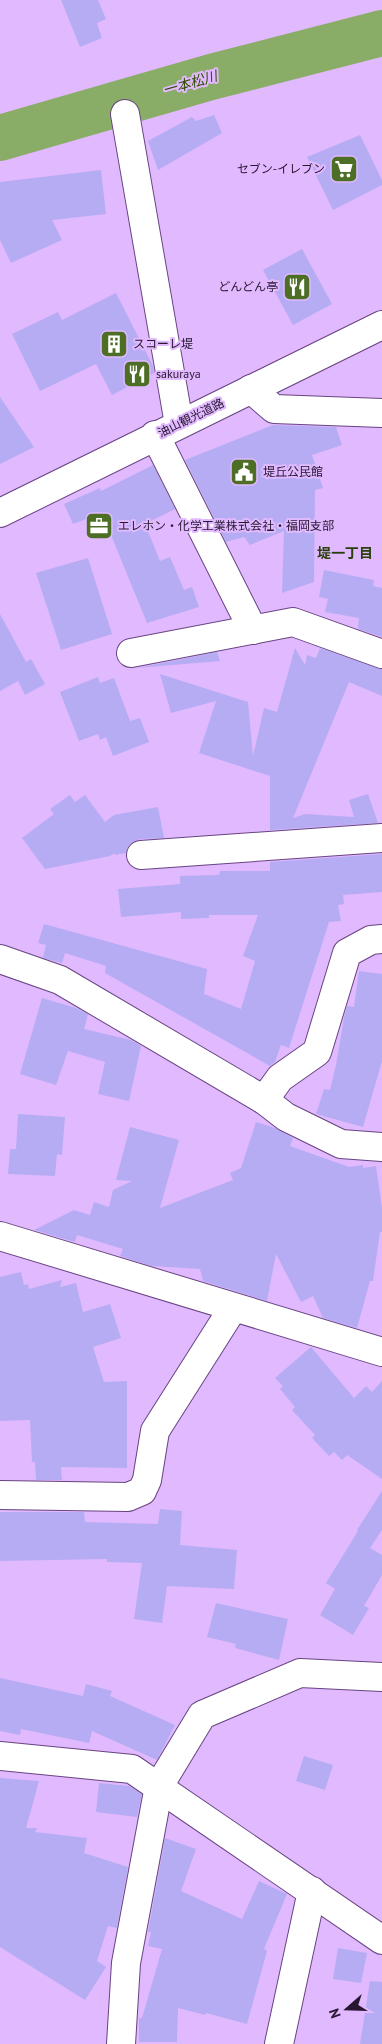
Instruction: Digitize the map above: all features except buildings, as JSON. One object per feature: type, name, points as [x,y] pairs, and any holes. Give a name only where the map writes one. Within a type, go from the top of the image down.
[{"type":"street","points":[[125,114],[167,430],[253,630]]},
{"type":"street","name":"油山観光道路","points":[[0,513],[382,324]]},
{"type":"street","points":[[251,389],[274,409],[381,419]]},
{"type":"street","points":[[131,653],[292,622],[382,654]]},
{"type":"street","points":[[141,855],[382,838]]},
{"type":"street","points":[[264,1100],[280,1078],[317,1052],[347,953],[370,940],[382,939]]},
{"type":"street","points":[[0,959],[60,980],[264,1100],[286,1117],[341,1144],[382,1147]]},
{"type":"street","points":[[0,1236],[382,1352]]},
{"type":"street","points":[[0,1495],[128,1497],[142,1491],[147,1480],[154,1431],[234,1308]]},
{"type":"street","points":[[121,2044],[126,1963],[159,1786],[202,1715],[300,1674],[382,1677]]},
{"type":"street","points":[[0,1756],[132,1769],[382,1940]]},
{"type":"street","points":[[280,2044],[312,1892]]},
{"type":"waterway","name":"一本松川","points":[[0,138],[211,77],[382,33]]},
{"type":"place","name":"セブン-イレブン","points":[[344,169]]},
{"type":"place","name":"どんどん亭","points":[[297,287]]},
{"type":"place","name":"スコーレ堤","points":[[114,344]]},
{"type":"place","name":"sakuraya","points":[[137,374]]},
{"type":"place","name":"堤丘公民館","points":[[244,472]]},
{"type":"place","name":"エレホン・化学工業株式会社・福岡支部","points":[[99,526]]},
{"type":"district","name":"堤一丁目","points":[[345,553]]}]
